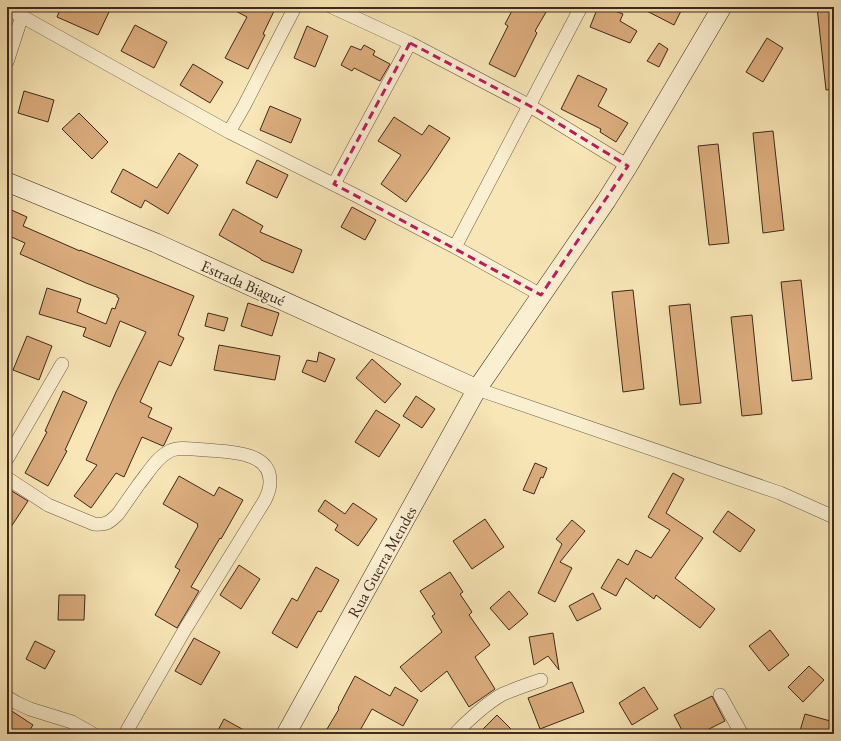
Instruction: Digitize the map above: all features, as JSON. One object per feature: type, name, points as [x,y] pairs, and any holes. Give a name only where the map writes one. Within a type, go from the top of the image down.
[{"type":"main road","name":"Rua Guerra Mendes","points":[[286,734],[477,389],[606,201],[722,7]]},
{"type":"main road","name":"Estrada Biagué","points":[[7,182],[156,244],[477,389]]},
{"type":"street","points":[[229,132],[295,7]]},
{"type":"street","points":[[332,7],[410,43],[530,106],[628,166]]},
{"type":"street","points":[[455,247],[581,7]]},
{"type":"street","points":[[7,8],[229,132],[334,184],[455,247],[541,295]]},
{"type":"street","points":[[7,62],[22,16]]},
{"type":"street","points":[[334,184],[410,43]]},
{"type":"street","points":[[7,459],[62,364]]},
{"type":"street","points":[[477,389],[780,493],[834,517]]},
{"type":"street","points":[[7,478],[48,505],[94,524],[105,524],[118,514],[152,467],[164,454],[173,449],[242,453],[258,460],[269,472],[270,482],[266,500],[184,631],[125,734]]},
{"type":"street","points":[[455,734],[462,726],[491,702],[503,695],[541,680]]},
{"type":"street","points":[[720,695],[742,734]]},
{"type":"street","points":[[7,697],[30,709],[72,722],[88,733]]},
{"type":"highlighted area","points":[[410,43],[530,106],[628,166],[541,295],[334,184]]},
{"type":"building","points":[[61,7],[98,7],[109,12],[98,35],[57,17]]},
{"type":"building","points":[[228,7],[276,7],[263,34],[265,35],[248,69],[225,58],[247,17]]},
{"type":"building","points":[[514,7],[549,7],[535,31],[537,33],[515,77],[489,64],[508,26],[505,24]]},
{"type":"building","points":[[598,7],[604,7],[623,14],[620,21],[637,31],[630,43],[590,27]]},
{"type":"building","points":[[639,7],[683,7],[674,25]]},
{"type":"building","points":[[817,7],[834,7],[834,89],[826,90]]},
{"type":"building","points":[[135,25],[167,42],[154,68],[121,51]]},
{"type":"building","points":[[307,26],[328,36],[315,67],[294,58]]},
{"type":"building","points":[[767,38],[783,48],[763,82],[746,72]]},
{"type":"building","points":[[659,43],[668,49],[659,67],[647,61]]},
{"type":"building","points":[[364,45],[375,51],[373,55],[390,64],[380,81],[354,68],[352,71],[341,65],[351,46],[361,50]]},
{"type":"building","points":[[193,64],[223,82],[210,103],[180,85]]},
{"type":"building","points":[[578,75],[607,89],[598,106],[628,123],[616,142],[600,132],[601,129],[561,109]]},
{"type":"building","points":[[24,91],[54,100],[48,122],[18,113]]},
{"type":"building","points":[[270,106],[301,119],[291,143],[260,130]]},
{"type":"building","points":[[79,113],[108,142],[92,159],[62,129]]},
{"type":"building","points":[[394,117],[422,135],[429,125],[450,138],[406,202],[381,184],[401,155],[378,141]]},
{"type":"building","points":[[773,131],[784,230],[763,233],[753,133]]},
{"type":"building","points":[[718,144],[729,243],[709,245],[698,146]]},
{"type":"building","points":[[179,153],[198,165],[168,214],[145,200],[141,208],[111,192],[123,169],[157,188]]},
{"type":"building","points":[[257,160],[288,175],[277,198],[246,183]]},
{"type":"building","points":[[352,207],[376,220],[365,240],[341,227]]},
{"type":"building","points":[[7,208],[27,217],[23,226],[80,251],[194,296],[178,335],[184,338],[171,366],[159,361],[140,402],[152,408],[148,417],[172,428],[164,445],[163,446],[142,437],[124,477],[116,473],[91,508],[74,496],[97,465],[86,460],[116,392],[146,332],[120,321],[110,347],[83,336],[86,328],[39,314],[47,288],[81,299],[77,312],[106,324],[112,308],[115,309],[119,298],[117,295],[20,254],[25,243],[7,235]]},
{"type":"building","points":[[233,209],[263,226],[260,232],[302,250],[293,273],[261,260],[219,235]]},
{"type":"building","points":[[801,280],[812,379],[792,381],[781,282]]},
{"type":"building","points":[[633,290],[644,389],[623,392],[612,292]]},
{"type":"building","points":[[248,303],[279,313],[272,336],[241,326]]},
{"type":"building","points":[[690,304],[701,403],[680,405],[669,306]]},
{"type":"building","points":[[208,313],[228,318],[224,331],[205,326]]},
{"type":"building","points":[[752,315],[762,414],[742,416],[731,317]]},
{"type":"building","points":[[27,336],[52,346],[39,380],[13,370]]},
{"type":"building","points":[[219,345],[280,356],[275,380],[214,370]]},
{"type":"building","points":[[319,352],[335,359],[325,382],[302,372],[307,360],[317,362]]},
{"type":"building","points":[[372,359],[401,384],[385,403],[356,378]]},
{"type":"building","points":[[63,391],[87,402],[65,450],[67,451],[48,486],[25,473],[47,432],[45,431]]},
{"type":"building","points":[[416,396],[435,409],[422,428],[403,416]]},
{"type":"building","points":[[376,410],[400,425],[379,457],[355,442]]},
{"type":"building","points":[[535,463],[547,468],[543,478],[541,477],[534,494],[523,490]]},
{"type":"building","points":[[673,473],[684,479],[666,513],[703,538],[675,578],[715,609],[700,628],[656,595],[654,599],[626,578],[616,596],[601,588],[618,559],[628,565],[636,550],[651,558],[670,530],[648,517]]},
{"type":"building","points":[[179,476],[214,496],[219,487],[243,500],[191,587],[199,591],[177,628],[155,615],[180,570],[175,567],[198,526],[198,524],[163,504]]},
{"type":"building","points":[[7,488],[28,501],[7,533]]},
{"type":"building","points":[[325,500],[345,514],[353,503],[377,519],[358,546],[335,530],[338,525],[318,511]]},
{"type":"building","points":[[728,511],[755,530],[740,552],[713,532]]},
{"type":"building","points":[[485,519],[504,547],[472,569],[453,541]]},
{"type":"building","points":[[572,520],[585,531],[560,562],[572,568],[555,602],[538,593],[562,544],[556,539]]},
{"type":"building","points":[[239,565],[260,579],[241,609],[220,595]]},
{"type":"building","points":[[316,567],[339,580],[321,612],[318,611],[297,648],[272,633],[292,598],[297,601]]},
{"type":"building","points":[[450,572],[463,592],[460,594],[472,612],[469,615],[490,645],[475,657],[495,689],[469,707],[447,671],[421,692],[400,667],[442,632],[432,616],[435,614],[420,591]]},
{"type":"building","points":[[509,591],[528,614],[509,630],[490,608]]},
{"type":"building","points":[[593,593],[601,609],[577,621],[569,606]]},
{"type":"building","points":[[59,595],[85,595],[84,620],[58,620]]},
{"type":"building","points":[[770,630],[789,655],[769,671],[749,646]]},
{"type":"building","points":[[553,633],[559,670],[548,656],[534,665],[529,637]]},
{"type":"building","points":[[194,638],[220,652],[201,685],[175,671]]},
{"type":"building","points":[[35,641],[55,651],[45,669],[26,659]]},
{"type":"building","points":[[809,666],[824,680],[803,702],[788,687]]},
{"type":"building","points":[[355,676],[390,696],[395,687],[418,700],[403,726],[372,709],[358,734],[324,734],[339,709],[338,708]]},
{"type":"building","points":[[572,682],[584,712],[540,729],[528,698]]},
{"type":"building","points":[[644,687],[658,709],[632,725],[619,703]]},
{"type":"building","points":[[712,696],[725,721],[699,734],[684,734],[674,715]]},
{"type":"building","points":[[7,708],[33,725],[27,734],[7,734]]},
{"type":"building","points":[[805,714],[834,722],[831,734],[799,734]]},
{"type":"building","points":[[497,715],[516,734],[478,734]]},
{"type":"building","points":[[224,719],[251,734],[216,734]]}]
